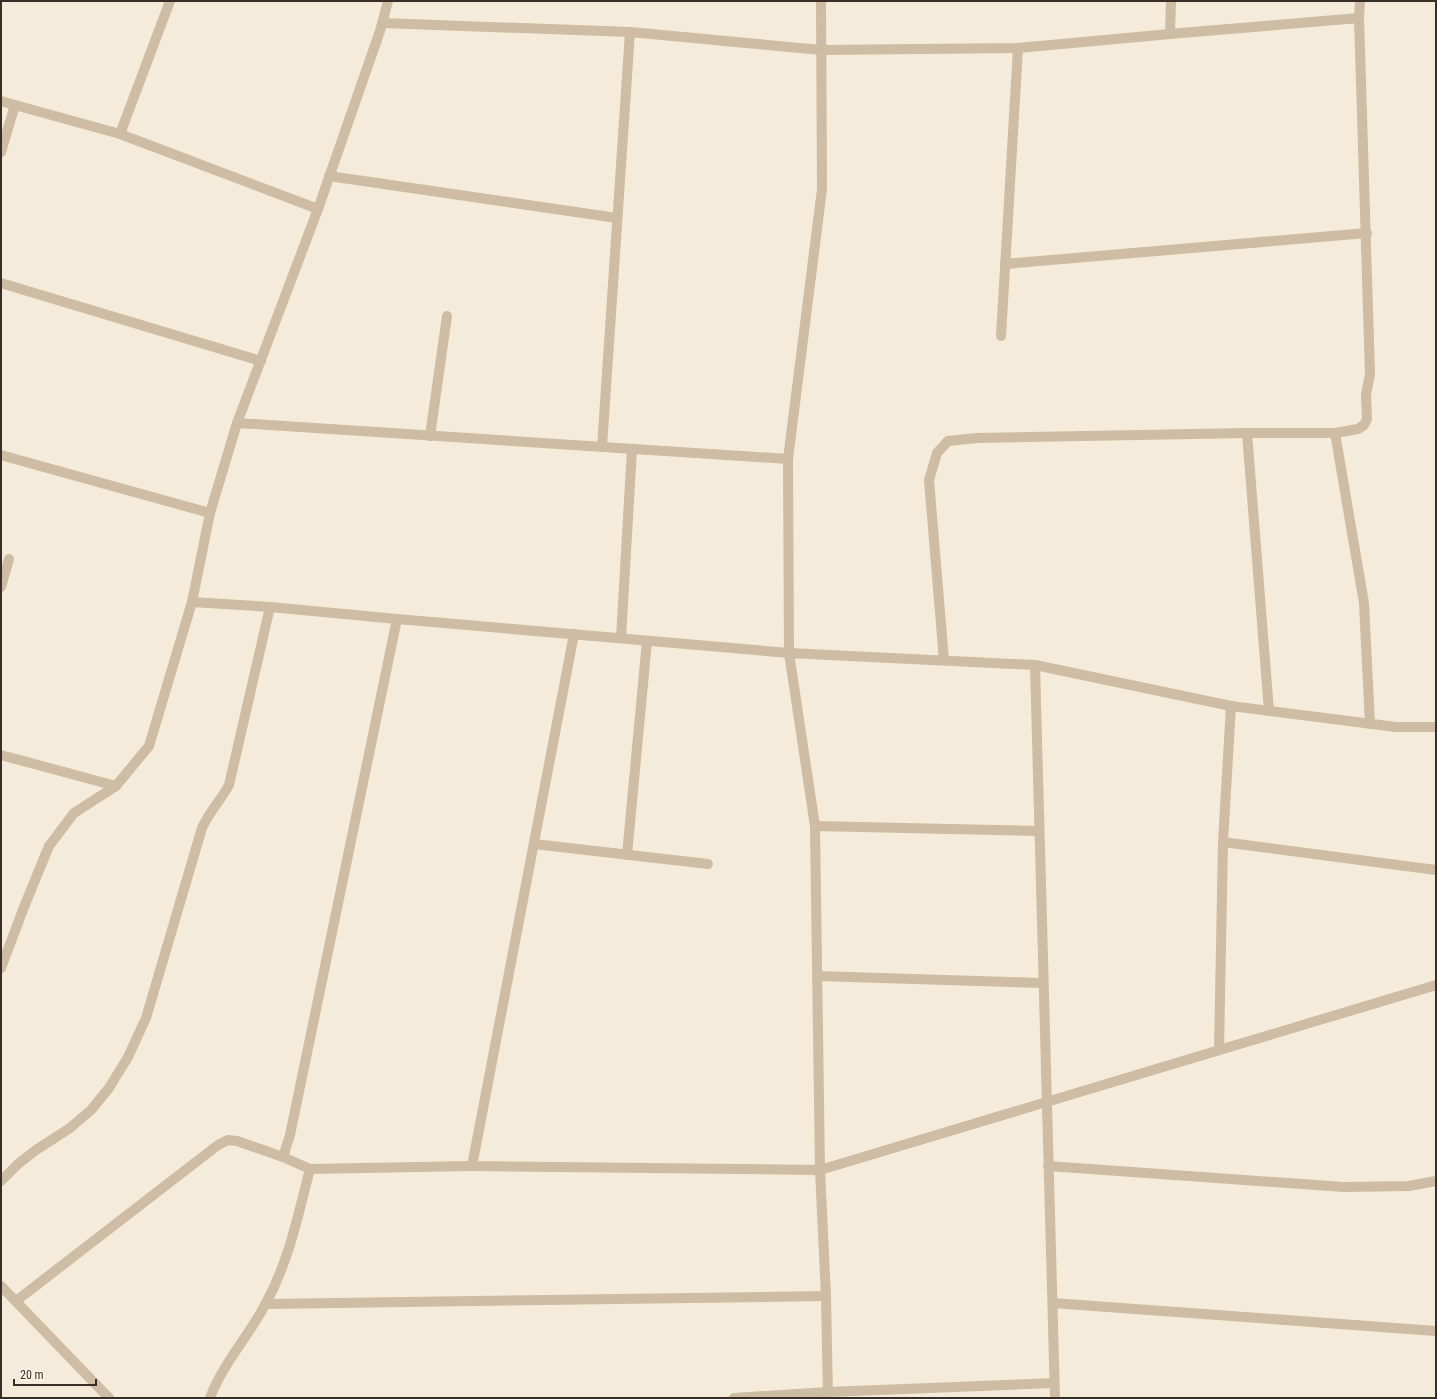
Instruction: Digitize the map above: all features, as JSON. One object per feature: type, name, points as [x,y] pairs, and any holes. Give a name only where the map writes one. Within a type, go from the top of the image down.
[{"type":"street","points":[[120,134],[170,1]]},
{"type":"street","points":[[1,968],[49,846],[74,813],[116,786],[149,746],[192,602],[210,513],[238,423],[318,209],[382,23],[388,1]]},
{"type":"street","points":[[821,1],[822,189],[788,459],[789,653],[814,826],[820,1170],[826,1296],[828,1395]]},
{"type":"street","points":[[1170,34],[1171,1]]},
{"type":"street","points":[[944,660],[929,480],[937,453],[948,441],[977,438],[1247,433],[1335,433],[1358,429],[1364,425],[1367,419],[1366,395],[1370,374],[1367,233],[1359,18],[1360,1]]},
{"type":"street","points":[[382,23],[630,32],[821,50],[1018,48],[1359,18]]},
{"type":"street","points":[[602,447],[630,32]]},
{"type":"street","points":[[1001,336],[1018,48]]},
{"type":"street","points":[[1,100],[120,134],[318,209]]},
{"type":"street","points":[[1,152],[15,105]]},
{"type":"street","points":[[329,176],[617,218]]},
{"type":"street","points":[[1005,264],[1367,233]]},
{"type":"street","points":[[1,283],[261,361]]},
{"type":"street","points":[[430,436],[447,316]]},
{"type":"street","points":[[238,423],[788,459]]},
{"type":"street","points":[[1247,433],[1269,711]]},
{"type":"street","points":[[1335,433],[1364,603],[1370,724]]},
{"type":"street","points":[[621,638],[632,449]]},
{"type":"street","points":[[1,454],[210,513]]},
{"type":"street","points":[[1,587],[9,559]]},
{"type":"street","points":[[192,602],[270,607],[789,653],[1035,665],[1231,706],[1396,727],[1436,727]]},
{"type":"street","points":[[1,1181],[18,1164],[36,1150],[70,1128],[91,1110],[109,1088],[131,1050],[146,1018],[202,828],[229,785],[270,607]]},
{"type":"street","points":[[283,1157],[290,1135],[397,619]]},
{"type":"street","points":[[472,1166],[574,634]]},
{"type":"street","points":[[627,855],[646,641]]},
{"type":"street","points":[[1035,665],[1055,1398]]},
{"type":"street","points":[[1219,1050],[1223,842],[1231,706]]},
{"type":"street","points":[[1,754],[116,786]]},
{"type":"street","points":[[814,826],[1039,831]]},
{"type":"street","points":[[1223,842],[1436,870]]},
{"type":"street","points":[[534,844],[708,864]]},
{"type":"street","points":[[817,976],[1043,983]]},
{"type":"street","points":[[16,1301],[218,1145],[228,1140],[237,1141],[283,1157],[310,1169],[472,1166],[820,1170],[1436,984]]},
{"type":"street","points":[[1048,1166],[1344,1187],[1409,1186],[1436,1181]]},
{"type":"street","points":[[210,1398],[227,1363],[266,1304],[283,1267],[310,1169]]},
{"type":"street","points":[[1,1286],[109,1398]]},
{"type":"street","points":[[266,1304],[826,1296]]},
{"type":"street","points":[[1053,1303],[1436,1331]]},
{"type":"street","points":[[734,1398],[1054,1384]]}]
